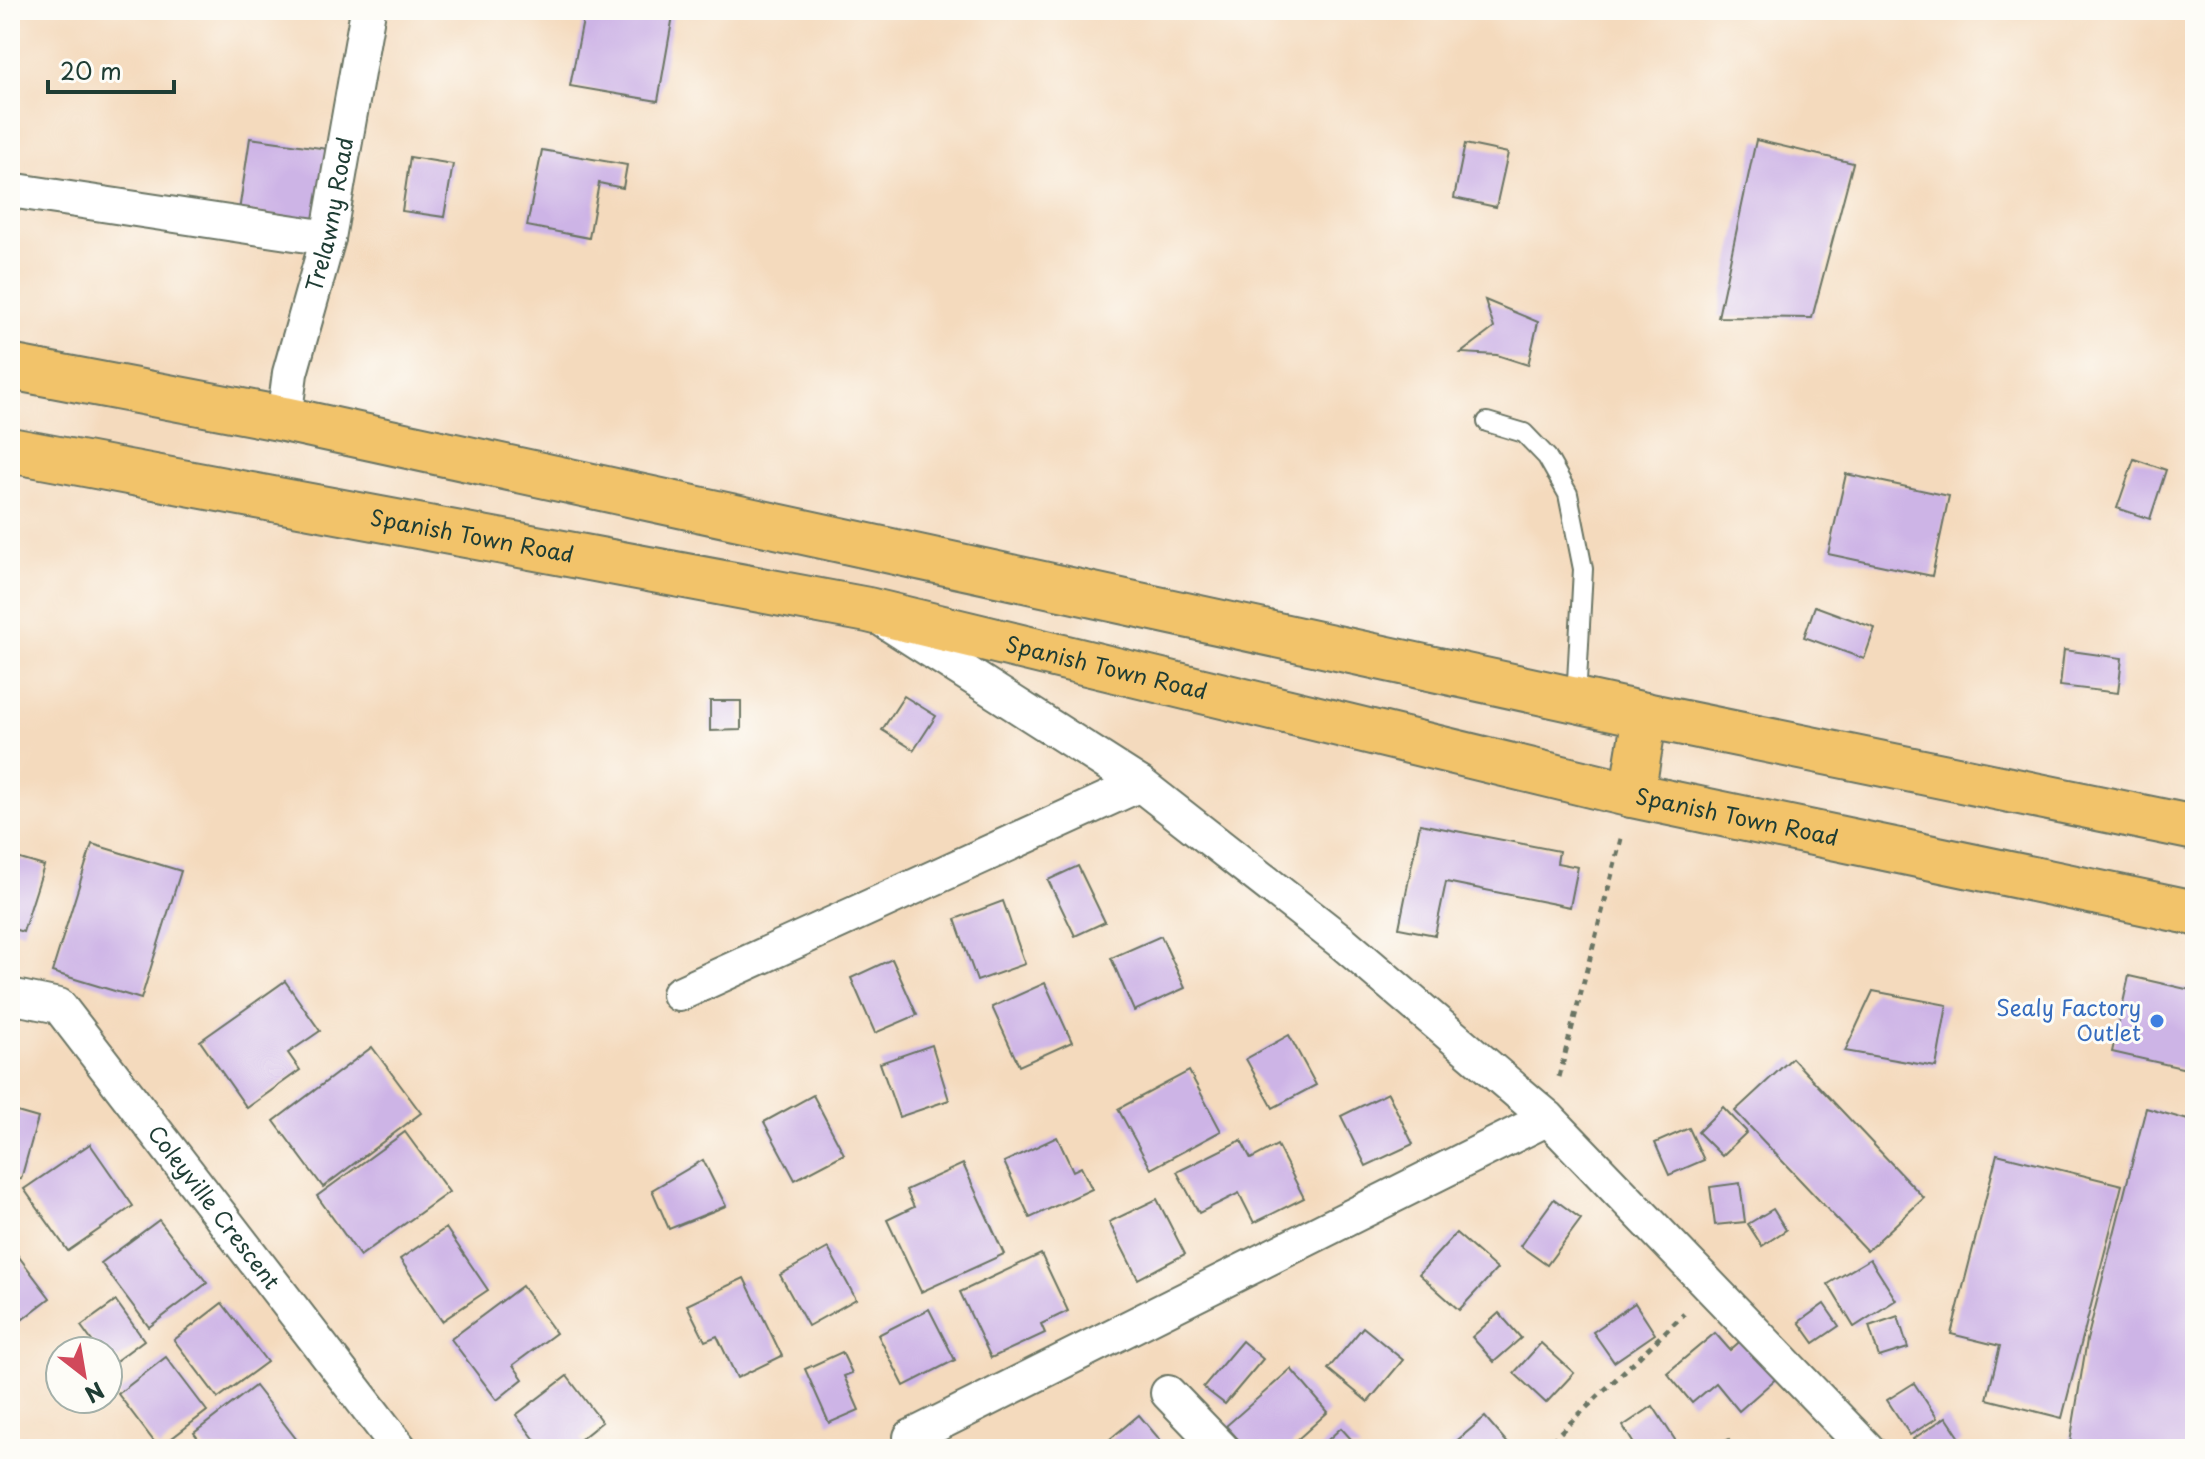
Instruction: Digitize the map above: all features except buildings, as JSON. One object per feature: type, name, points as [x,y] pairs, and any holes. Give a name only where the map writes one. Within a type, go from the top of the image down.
[{"type":"highway","points":[[10,367],[284,419],[1645,715],[2195,828]]},
{"type":"highway","name":"Spanish Town Road","points":[[10,450],[868,610],[1632,795],[2195,913]]},
{"type":"highway","points":[[1632,795],[1645,715]]},
{"type":"street","name":"Trelawny Road","points":[[284,419],[290,373],[328,238],[368,10]]},
{"type":"street","points":[[10,190],[328,238]]},
{"type":"street","points":[[868,610],[1140,784],[1342,942],[1548,1118],[1867,1449]]},
{"type":"street","points":[[679,994],[1140,784]]},
{"type":"street","name":"Coleyville Crescent","points":[[10,996],[59,1006],[400,1449]]},
{"type":"street","points":[[911,1437],[1548,1118]]},
{"type":"street","points":[[1168,1393],[1222,1449]]},
{"type":"lane","points":[[1487,422],[1524,433],[1547,457],[1568,494],[1583,569],[1576,700]]},
{"type":"path","points":[[1548,1118],[1632,795]]},
{"type":"path","points":[[1543,1449],[1713,1287]]},
{"type":"place","name":"Sealy Factory Outlet","points":[[2157,1021]]}]
